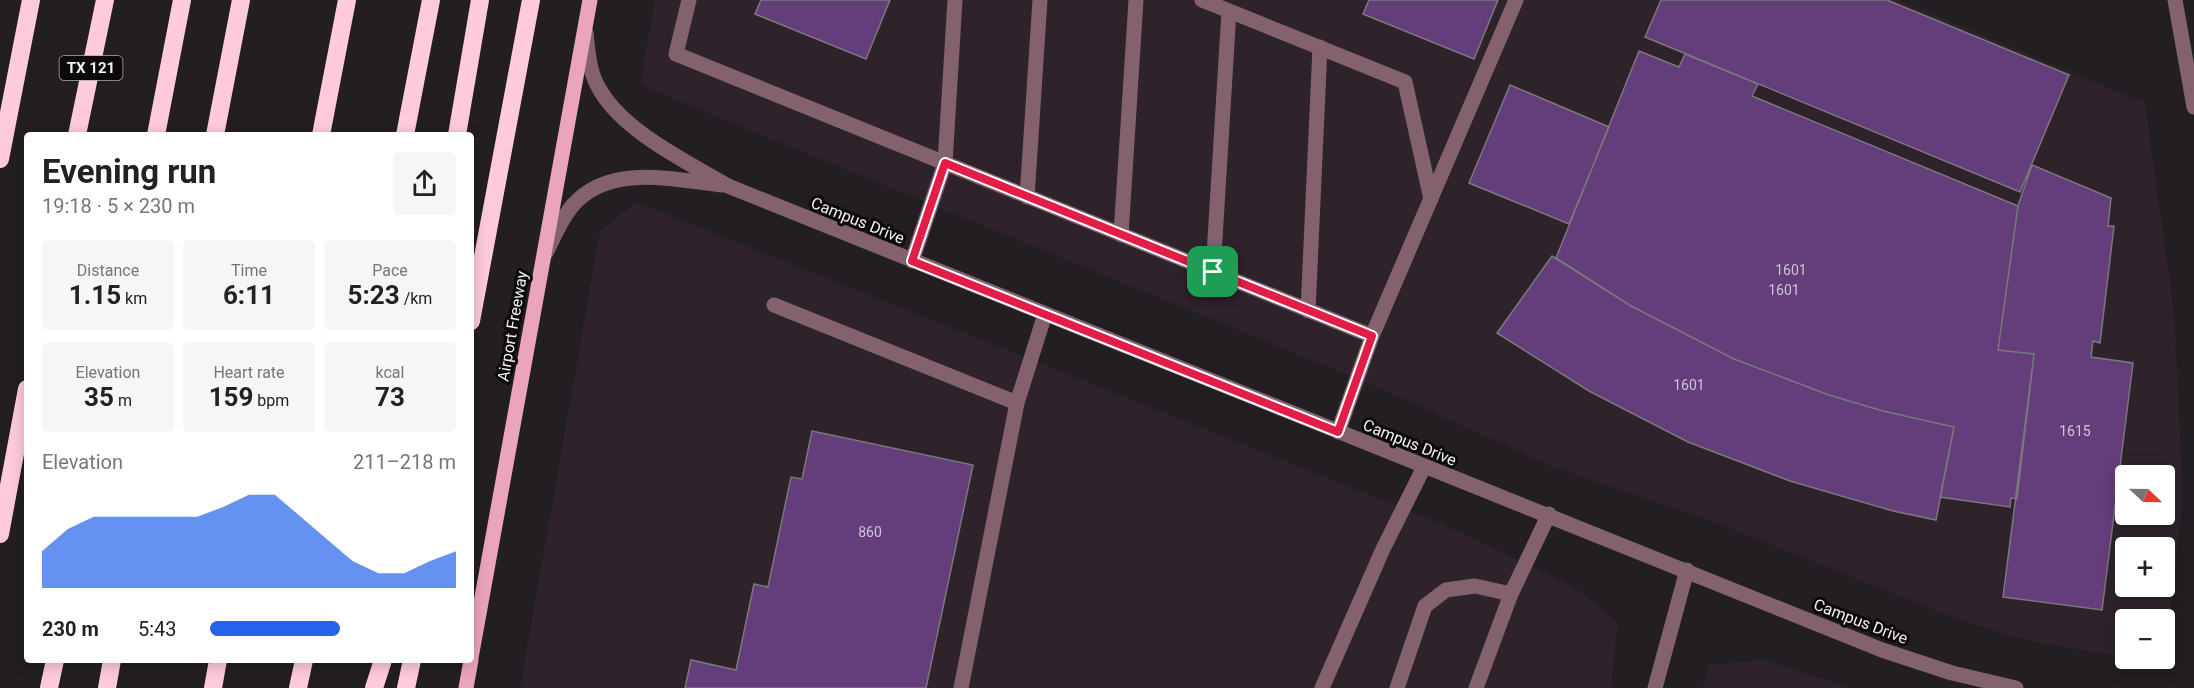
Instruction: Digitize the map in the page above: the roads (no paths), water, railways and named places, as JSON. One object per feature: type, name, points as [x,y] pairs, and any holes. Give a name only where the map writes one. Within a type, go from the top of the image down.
[{"type":"highway","points":[[0,159],[31,0]]},
{"type":"highway","name":"TX 121","points":[[78,132],[105,0]]},
{"type":"highway","points":[[157,132],[182,0]]},
{"type":"highway","points":[[216,132],[241,0]]},
{"type":"highway","points":[[322,132],[346,0]]},
{"type":"highway","points":[[406,132],[431,0]]},
{"type":"highway","points":[[458,132],[480,0]]},
{"type":"highway","points":[[474,305],[531,0]]},
{"type":"highway","points":[[0,534],[24,405]]},
{"type":"highway","points":[[49,688],[54,663]]},
{"type":"highway","points":[[107,688],[111,663]]},
{"type":"highway","points":[[213,688],[217,663]]},
{"type":"highway","points":[[298,688],[303,663]]},
{"type":"highway","points":[[372,663],[372,688]]},
{"type":"highway","points":[[372,688],[381,663]]},
{"type":"highway","points":[[406,688],[411,663]]},
{"type":"main road","name":"Airport Freeway","points":[[474,643],[590,0]]},
{"type":"main road","name":"Airport Freeway","points":[[466,688],[470,663]]},
{"type":"street","points":[[689,0],[676,54],[1372,336]]},
{"type":"street","points":[[912,261],[945,163],[955,0]]},
{"type":"street","points":[[1028,197],[1040,0]]},
{"type":"street","points":[[1121,235],[1136,0]]},
{"type":"street","points":[[1202,0],[1405,82],[1431,199]]},
{"type":"street","points":[[1338,432],[1372,336],[1516,0]]},
{"type":"street","points":[[2175,0],[2194,107]]},
{"type":"street","points":[[1213,272],[1229,11]]},
{"type":"street","name":"Campus Drive","points":[[586,25],[590,64],[599,89],[614,110],[658,142],[728,186],[1882,650],[1952,673],[2016,688]]},
{"type":"street","points":[[1308,311],[1320,47]]},
{"type":"street","name":"Campus Drive","points":[[544,259],[562,221],[573,205],[601,184],[628,177],[728,186]]},
{"type":"street","points":[[774,305],[1017,403]]},
{"type":"street","points":[[961,688],[1017,403],[1045,314]]},
{"type":"street","points":[[1322,688],[1383,549],[1424,467]]},
{"type":"street","points":[[1476,688],[1511,594],[1548,514]]},
{"type":"street","points":[[1655,688],[1687,570]]},
{"type":"street","points":[[1397,688],[1425,606],[1446,590],[1475,586],[1511,594]]}]
